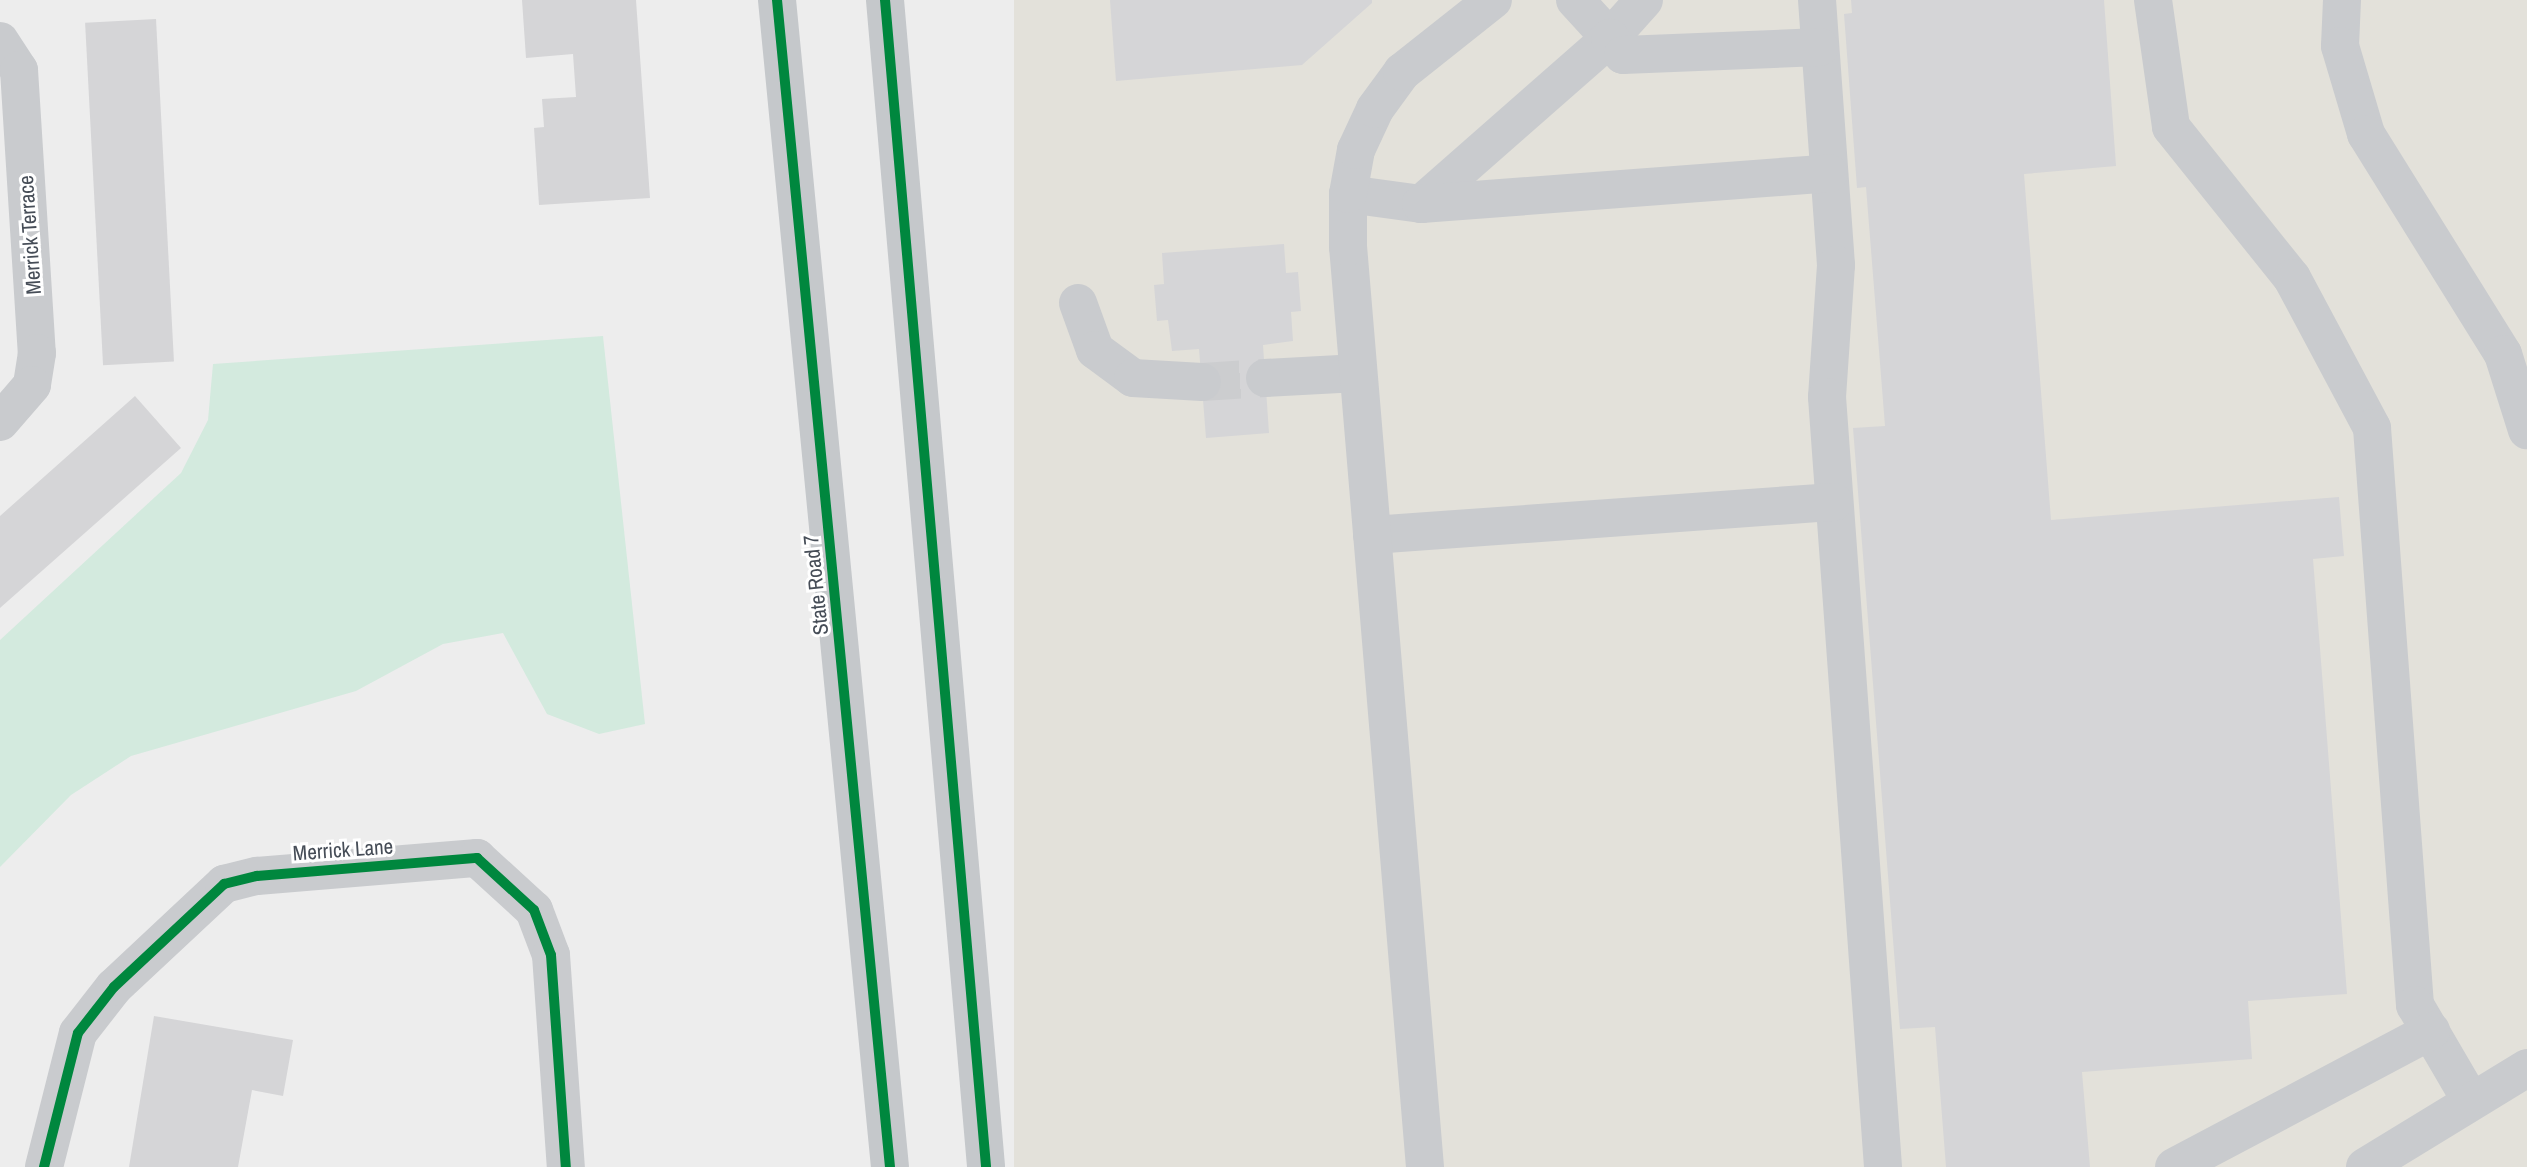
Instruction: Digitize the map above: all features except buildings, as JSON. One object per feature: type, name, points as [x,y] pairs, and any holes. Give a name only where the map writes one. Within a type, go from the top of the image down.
[{"type":"main road","name":"State Road 7","points":[[777,0],[890,1167]]},
{"type":"main road","points":[[885,0],[986,1167]]},
{"type":"street","points":[[1425,1167],[1359,373],[1348,194],[1356,150],[1375,109],[1402,72],[1493,0]]},
{"type":"street","points":[[1575,0],[1623,55],[1820,47]]},
{"type":"street","points":[[1421,204],[1610,38],[1644,0]]},
{"type":"street","points":[[1817,0],[1836,302],[1827,397],[1883,1167]]},
{"type":"street","points":[[2153,0],[2171,127],[2292,278],[2372,428],[2415,1005],[2470,1099]]},
{"type":"street","points":[[2342,0],[2340,46],[2366,134],[2503,354],[2527,430]]},
{"type":"street","name":"Merrick Terrace","points":[[0,41],[19,70],[37,354],[32,385],[0,422]]},
{"type":"street","points":[[1348,194],[1421,204],[1829,173]]},
{"type":"street","points":[[1078,303],[1095,349],[1133,378],[1202,382]]},
{"type":"street","points":[[1265,378],[1359,373]]},
{"type":"street","points":[[1372,535],[1835,502]]},
{"type":"street","name":"Merrick Lane","points":[[44,1167],[78,1033],[114,987],[224,884],[257,876],[477,858],[534,911],[551,955],[566,1167]]},
{"type":"street","points":[[2174,1167],[2431,1031]]},
{"type":"street","points":[[2365,1167],[2470,1099],[2527,1068]]},
{"type":"shaded area","points":[[1014,0],[2527,0],[2527,1167],[1014,1167]]},
{"type":"green space","points":[[603,336],[645,724],[599,734],[547,714],[503,633],[443,644],[356,691],[131,756],[71,795],[0,867],[0,640],[181,473],[208,420],[213,364]]},
{"type":"tunnel","points":[[1202,382],[1265,378]]},
{"type":"cycle path","points":[[777,0],[890,1167]]},
{"type":"cycle path","points":[[885,0],[986,1167]]},
{"type":"cycle path","points":[[44,1167],[78,1033],[114,987],[224,884],[257,876],[477,858],[534,910],[551,955],[566,1167]]}]
